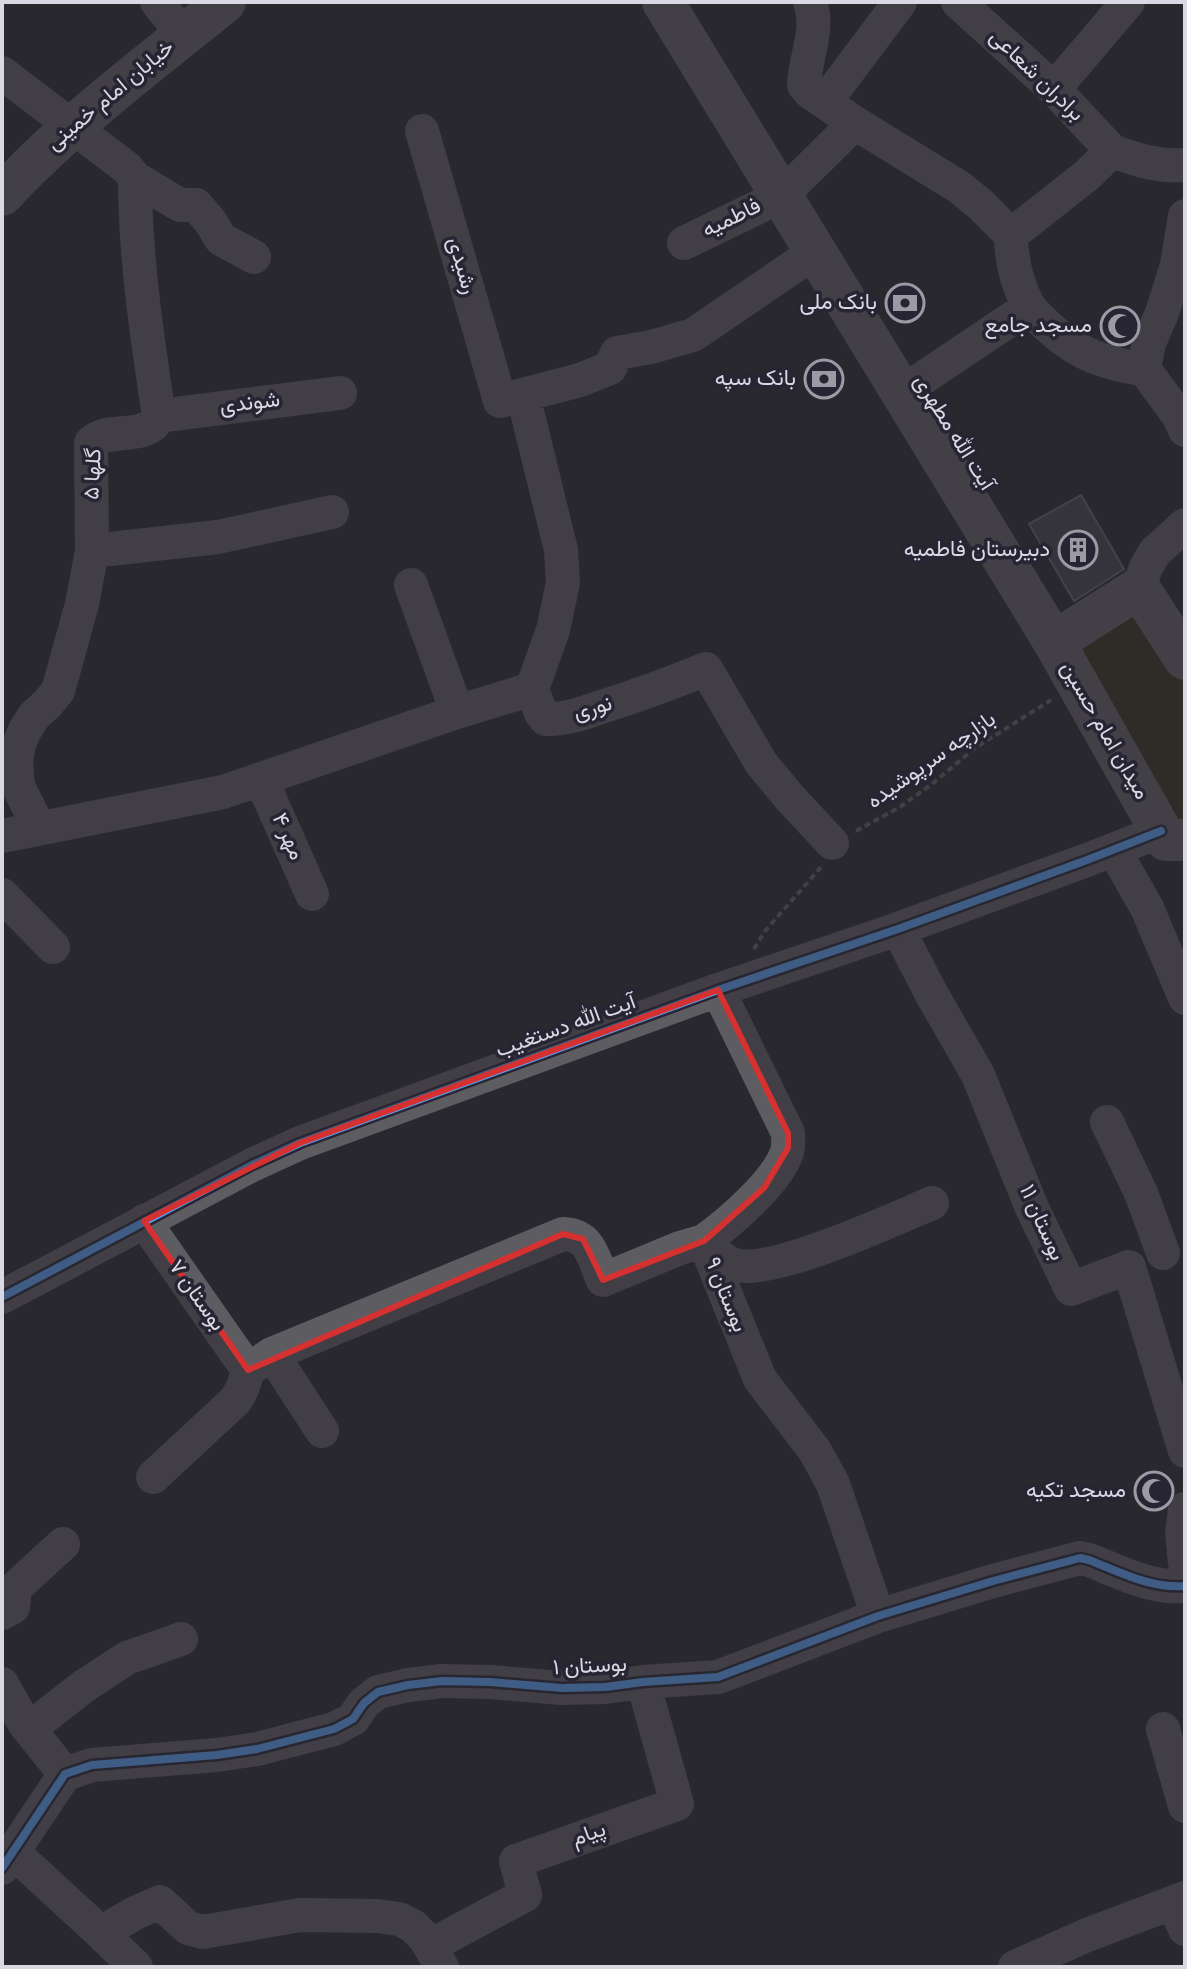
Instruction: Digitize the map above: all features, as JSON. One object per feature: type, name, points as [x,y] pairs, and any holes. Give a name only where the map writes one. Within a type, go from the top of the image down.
[{"type":"main road","name":"خیابان امام خمینی","points":[[2,195],[31,164],[225,2]]},
{"type":"main road","name":"آیت الله مطهری","points":[[663,2],[815,252],[1064,635]]},
{"type":"main road","name":"آیت الله مطهری","points":[[815,252],[857,288],[920,380],[1064,635]]},
{"type":"main road","name":"میدان امام حسین","points":[[1139,588],[1064,635],[1077,684],[1174,845]]},
{"type":"main road","points":[[1139,588],[1185,659]]},
{"type":"street","points":[[157,2],[184,35]]},
{"type":"street","points":[[810,2],[814,37],[804,85],[810,92],[959,187],[981,205],[1011,235],[1015,276],[1029,307],[1042,322],[1065,341],[1100,361],[1144,369],[1183,418]]},
{"type":"street","points":[[825,102],[900,2]]},
{"type":"street","name":"برادران شعاعی","points":[[958,2],[1054,89],[1112,151]]},
{"type":"street","points":[[1054,89],[1128,2]]},
{"type":"street","points":[[2,73],[127,168],[135,178],[180,205],[196,205],[221,239],[254,257]]},
{"type":"street","name":"فاطمیه","points":[[684,243],[781,196],[855,123]]},
{"type":"street","name":"رشیدی","points":[[422,131],[511,398]]},
{"type":"street","points":[[1011,235],[1086,176],[1112,151],[1142,162],[1185,165]]},
{"type":"street","points":[[135,178],[148,348],[159,416]]},
{"type":"street","points":[[1144,369],[1149,343],[1177,265],[1185,216]]},
{"type":"street","points":[[17,833],[223,792],[532,689],[553,630],[563,583],[561,550],[511,398],[580,380],[610,368],[617,353],[693,335],[815,252]]},
{"type":"street","points":[[920,380],[1029,307]]},
{"type":"street","name":"شوندی","points":[[159,416],[340,393]]},
{"type":"street","name":"گلها ۵","points":[[17,833],[37,824],[18,786],[16,762],[19,744],[29,723],[58,691],[82,604],[92,551],[91,443],[97,437],[144,430],[155,425],[159,416]]},
{"type":"street","points":[[92,551],[218,537],[332,512]]},
{"type":"street","points":[[1139,588],[1155,552],[1185,525]]},
{"type":"street","points":[[411,585],[457,712]]},
{"type":"street","name":"نوری","points":[[532,689],[541,713],[546,719],[554,720],[656,690],[706,669],[761,763],[832,843]]},
{"type":"street","name":"مهر ۴","points":[[261,779],[312,894]]},
{"type":"street","name":"آیت الله دستغیب","points":[[2,1297],[252,1165],[300,1143],[1114,850],[1174,845]]},
{"type":"street","points":[[1114,850],[1147,908],[1185,998]]},
{"type":"street","points":[[2,895],[53,947]]},
{"type":"street","name":"بوستان ۱۱","points":[[898,929],[978,1075],[1032,1208],[1071,1289],[1129,1267]]},
{"type":"street","name":"بوستان ۹","points":[[725,988],[788,1133],[788,1148],[783,1161],[764,1188],[704,1241],[760,1379],[815,1451],[833,1484],[878,1616]]},
{"type":"street","points":[[1107,1122],[1141,1193],[1174,1248],[1129,1267],[1185,1447]]},
{"type":"street","points":[[153,1477],[236,1400],[260,1362],[563,1234],[573,1234],[583,1239],[603,1280],[704,1241],[734,1265],[746,1267],[794,1258],[932,1203]]},
{"type":"street","name":"بوستان ۷","points":[[144,1221],[260,1362],[322,1431]]},
{"type":"street","points":[[1185,1509],[1182,1533],[1185,1563]]},
{"type":"street","points":[[2,1613],[13,1607],[15,1588],[63,1544]]},
{"type":"street","name":"بوستان ۱","points":[[65,1774],[92,1765],[217,1755],[270,1746],[334,1729],[353,1719],[364,1703],[378,1692],[408,1685],[442,1681],[577,1688],[718,1677],[878,1616],[1080,1558],[1151,1584],[1185,1586]]},
{"type":"street","points":[[29,1729],[84,1686],[127,1658],[181,1639]]},
{"type":"street","name":"پیام","points":[[436,1956],[525,1895],[516,1861],[677,1804],[643,1682]]},
{"type":"street","points":[[2,1684],[29,1729],[65,1774],[11,1842],[136,1967]]},
{"type":"street","points":[[1163,1729],[1185,1806]]},
{"type":"street","points":[[101,1933],[160,1902],[188,1928],[203,1932],[300,1915],[377,1916],[399,1919],[413,1926],[436,1956]]},
{"type":"street","points":[[1015,1967],[1087,1935],[1181,1910]]},
{"type":"path","points":[[725,988],[765,931],[830,857],[832,843]]},
{"type":"highlighted area","points":[[718,990],[788,1133],[788,1148],[764,1188],[704,1241],[603,1280],[583,1239],[563,1234],[248,1370],[144,1221],[300,1143]]},
{"type":"shaded area","points":[[1124,612],[1148,621],[1185,687],[1185,826],[1180,823],[1082,652],[1083,644]]},
{"type":"building","name":"دبیرستان فاطمیه","points":[[1081,495],[1124,569],[1074,601],[1029,524]]},
{"type":"cycle path","points":[[2,1297],[252,1165],[300,1143],[718,990],[898,929],[1161,831]]},
{"type":"cycle path","points":[[2,1868],[65,1774],[92,1765],[257,1749],[334,1729],[353,1719],[364,1703],[378,1692],[442,1681],[562,1688],[718,1677],[878,1616],[1080,1558],[1148,1582],[1185,1586]]},
{"type":"place","name":"بانک ملی","points":[[905,303]]},
{"type":"place","name":"مسجد جامع","points":[[1120,326]]},
{"type":"place","name":"بانک سپه","points":[[824,379]]},
{"type":"place","name":"دبیرستان فاطمیه","points":[[1078,550]]},
{"type":"place","name":"مسجد تکیه","points":[[1154,1491]]}]
